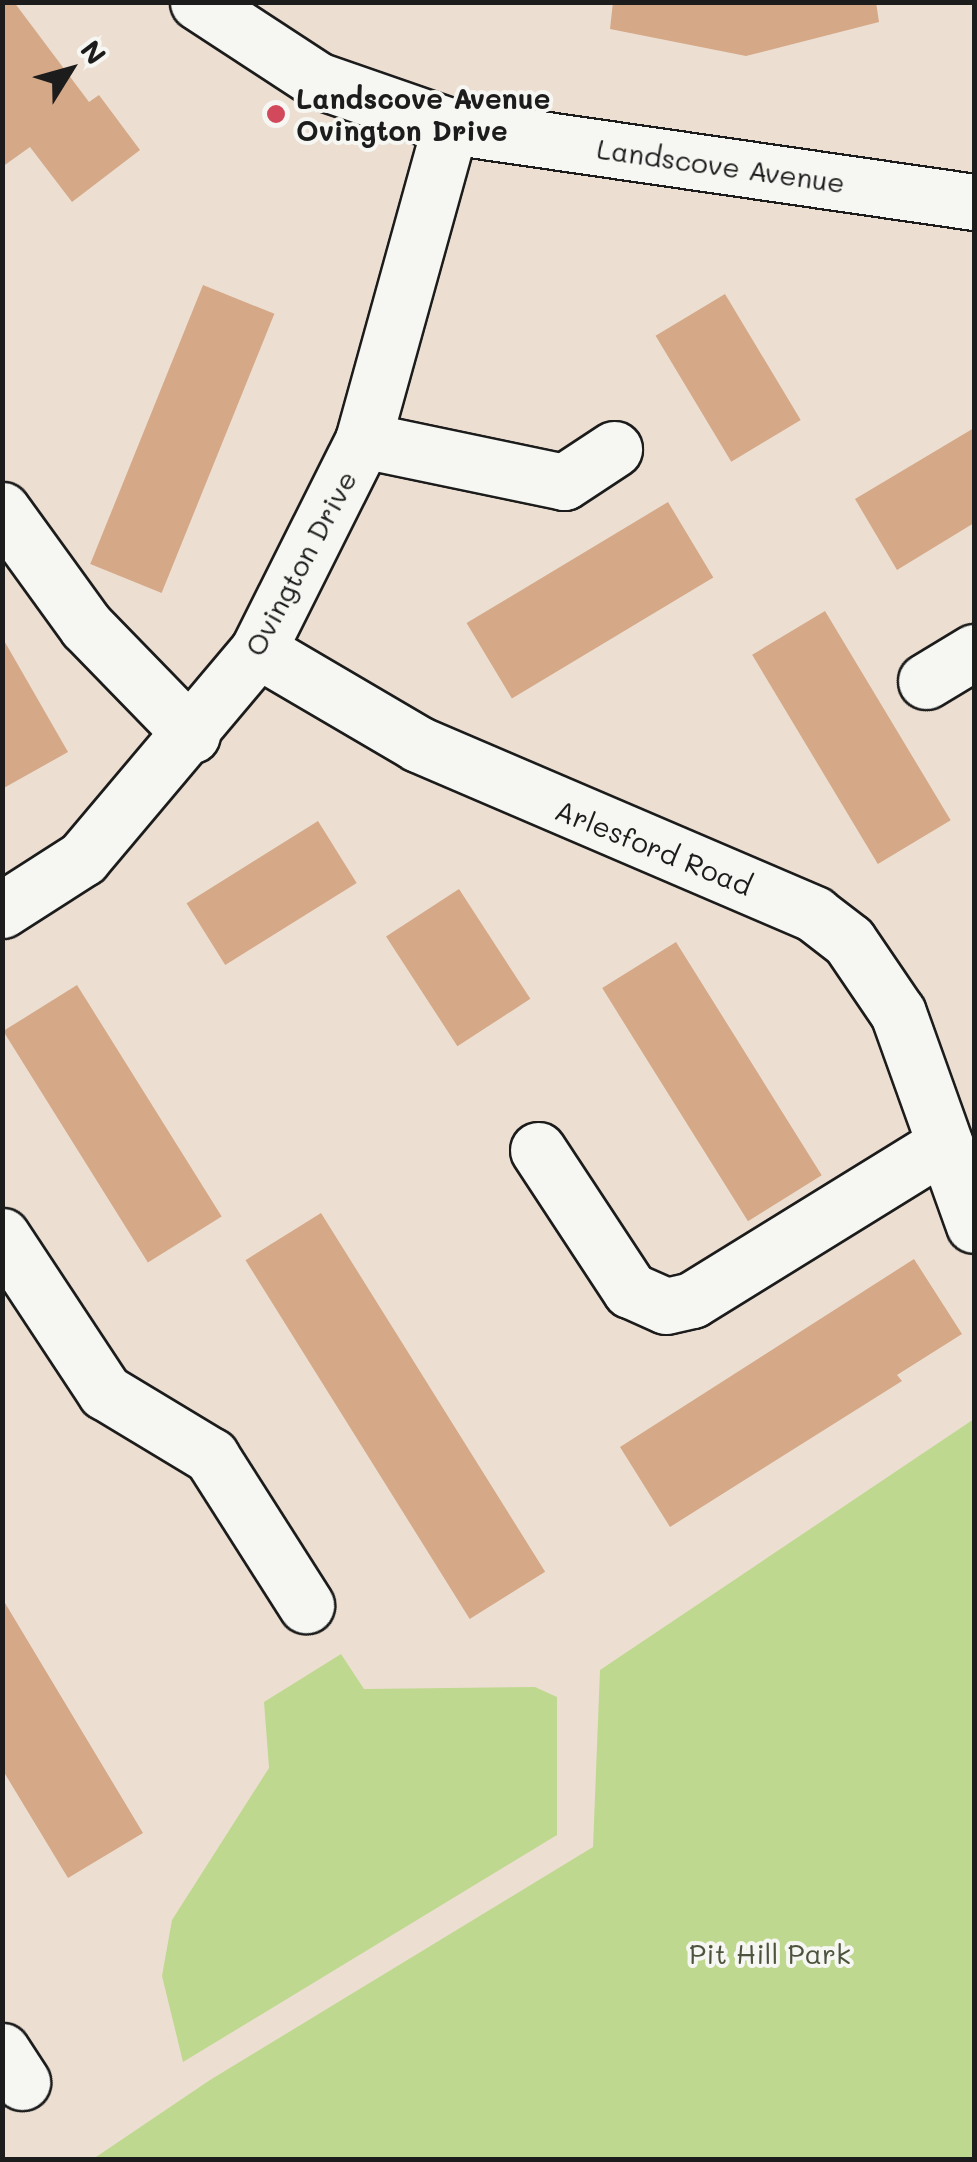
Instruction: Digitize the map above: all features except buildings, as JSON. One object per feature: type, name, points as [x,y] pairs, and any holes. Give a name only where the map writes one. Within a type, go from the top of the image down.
[{"type":"street","name":"Landscove Avenue","points":[[198,2],[318,80],[450,126],[974,202]]},
{"type":"street","name":"Ovington Drive","points":[[2,910],[83,858],[192,735],[258,650],[363,440],[450,126]]},
{"type":"street","points":[[363,440],[564,482],[614,448]]},
{"type":"street","points":[[2,510],[86,626],[192,735]]},
{"type":"street","name":"Arlesford Road","points":[[258,650],[331,697],[502,785],[814,914],[877,974],[964,1187],[692,1300],[666,1306],[630,1290],[538,1150]]},
{"type":"street","points":[[926,681],[974,652]]},
{"type":"street","points":[[2,1236],[105,1392],[178,1430],[211,1456],[306,1605]]},
{"type":"green space","name":"Pit Hill Park","points":[[974,1419],[974,2159],[93,2159],[210,2080],[593,1847],[600,1670]]},
{"type":"green space","points":[[341,1654],[364,1689],[535,1687],[557,1697],[557,1835],[183,2062],[162,1976],[172,1920],[269,1768],[264,1702]]},
{"type":"place","name":"Landscove Avenue Ovington Drive","points":[[276,114]]}]
